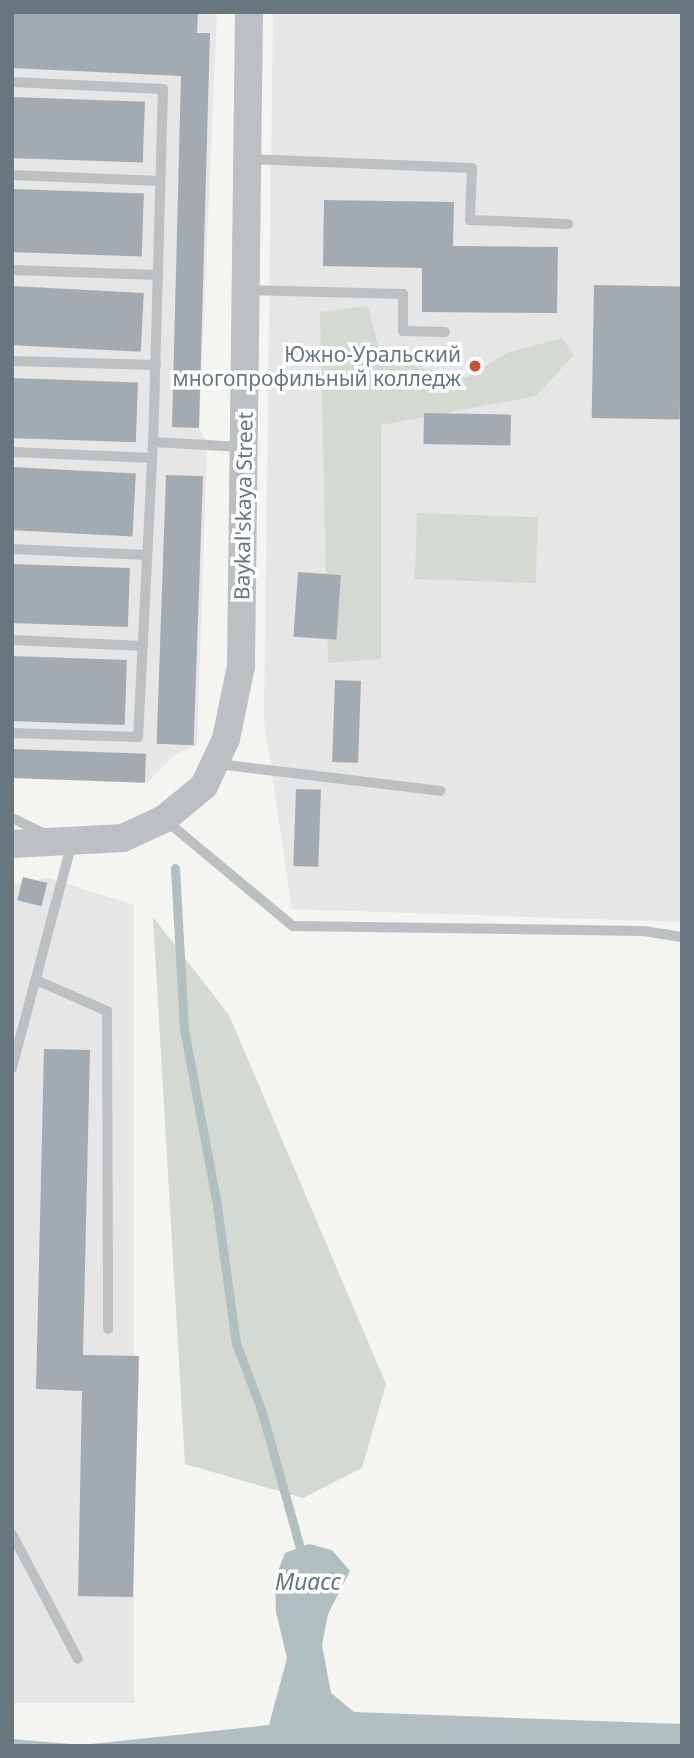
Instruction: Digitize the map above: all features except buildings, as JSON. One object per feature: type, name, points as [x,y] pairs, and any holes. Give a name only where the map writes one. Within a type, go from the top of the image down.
[{"type":"street","name":"Baykal'skaya Street","points":[[12,844],[68,844],[123,838],[164,819],[204,786],[226,739],[241,666],[249,12]]},
{"type":"lane","points":[[12,82],[163,89],[156,365],[138,737],[12,733]]},
{"type":"lane","points":[[248,159],[472,168],[470,220],[568,224]]},
{"type":"lane","points":[[12,175],[160,181]]},
{"type":"lane","points":[[12,270],[158,275]]},
{"type":"lane","points":[[246,290],[403,294],[403,331],[445,332]]},
{"type":"lane","points":[[12,361],[156,365]]},
{"type":"lane","points":[[153,442],[243,447]]},
{"type":"lane","points":[[12,452],[152,458]]},
{"type":"lane","points":[[12,549],[147,555]]},
{"type":"lane","points":[[12,640],[143,646]]},
{"type":"lane","points":[[215,763],[440,791]]},
{"type":"lane","points":[[12,818],[68,844],[12,1068]]},
{"type":"lane","points":[[164,819],[293,926],[644,931],[682,937]]},
{"type":"lane","points":[[36,979],[107,1012],[108,1329]]},
{"type":"lane","points":[[12,1534],[78,1659]]},
{"type":"shaded area","points":[[12,12],[217,12],[199,428],[207,445],[197,745],[176,754],[148,782],[12,778]]},
{"type":"shaded area","name":"Южно-Уральский многопрофильный колледж","points":[[273,12],[682,12],[682,922],[292,909],[264,720]]},
{"type":"shaded area","points":[[368,306],[380,354],[420,368],[466,378],[507,353],[562,338],[574,355],[536,396],[381,425],[381,659],[328,663],[320,312]]},
{"type":"shaded area","points":[[417,513],[538,517],[536,583],[415,579]]},
{"type":"shaded area","points":[[48,878],[134,905],[134,1703],[12,1703],[12,885]]},
{"type":"shaded area","points":[[153,917],[229,1015],[386,1384],[362,1468],[303,1498],[185,1464]]},
{"type":"water","name":"Миасс","points":[[309,1544],[332,1550],[350,1571],[328,1614],[322,1645],[331,1693],[354,1712],[682,1724],[682,1746],[12,1746],[12,1739],[82,1745],[269,1725],[287,1658],[276,1612],[275,1579],[285,1553]]},
{"type":"waterway","points":[[175,868],[184,1029],[217,1206],[236,1343],[261,1409],[303,1558]]},
{"type":"place","name":"Южно-Уральский многопрофильный колледж","points":[[475,366]]}]
